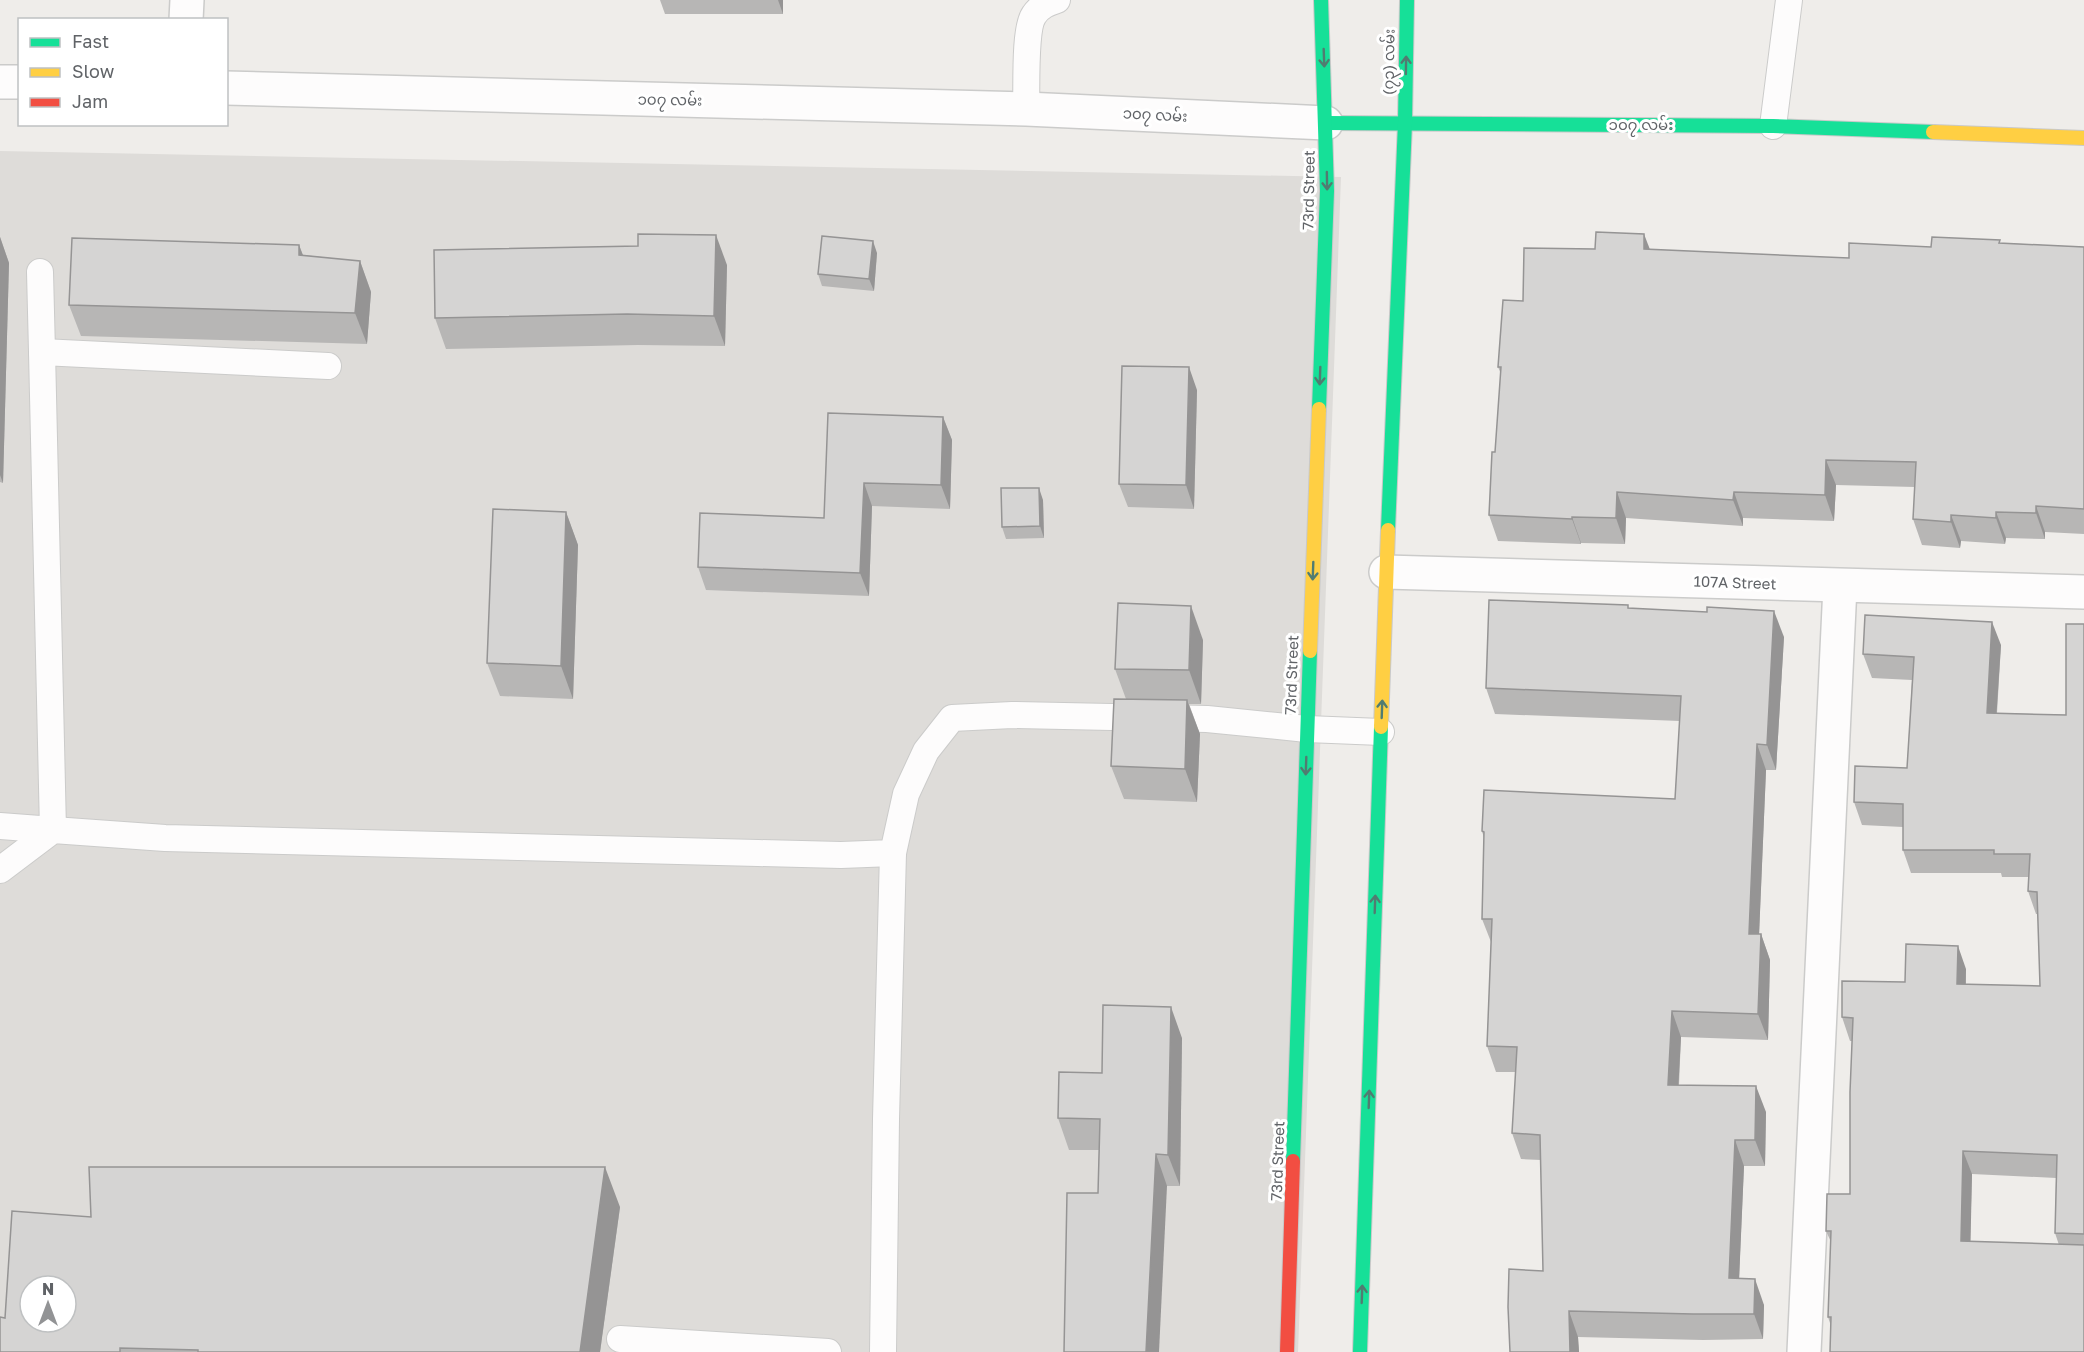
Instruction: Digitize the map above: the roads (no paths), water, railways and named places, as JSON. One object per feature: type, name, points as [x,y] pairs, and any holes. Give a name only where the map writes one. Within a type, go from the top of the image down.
[{"type":"main road","name":"73rd Street","points":[[1287,1352],[1327,191],[1322,0]]},
{"type":"main road","name":"(၇၃) လမ်း","points":[[1405,123],[1407,0]]},
{"type":"main road","name":"၁၀၇ လမ်း","points":[[1326,123],[1773,126],[2084,138]]},
{"type":"main road","points":[[1360,1352],[1386,572],[1405,123]]},
{"type":"street","points":[[186,18],[187,0]]},
{"type":"street","points":[[0,82],[18,82]]},
{"type":"street","name":"၁၀၇ လမ်း","points":[[228,88],[1026,109],[1326,123]]},
{"type":"street","name":"107A Street","points":[[1386,572],[2084,592]]},
{"type":"street","points":[[1804,1352],[1840,586]]},
{"type":"lane","points":[[1026,109],[1028,38],[1033,17],[1043,5],[1057,0]]},
{"type":"lane","points":[[1773,126],[1789,0]]},
{"type":"lane","points":[[40,272],[53,830]]},
{"type":"lane","points":[[42,352],[328,366]]},
{"type":"lane","points":[[883,1352],[893,853],[906,794],[926,751],[952,718],[1012,715],[1217,720],[1307,729],[1381,732]]},
{"type":"lane","points":[[0,825],[213,839],[770,854],[893,853]]},
{"type":"lane","points":[[0,870],[53,830]]},
{"type":"lane","points":[[620,1339],[828,1352]]}]
